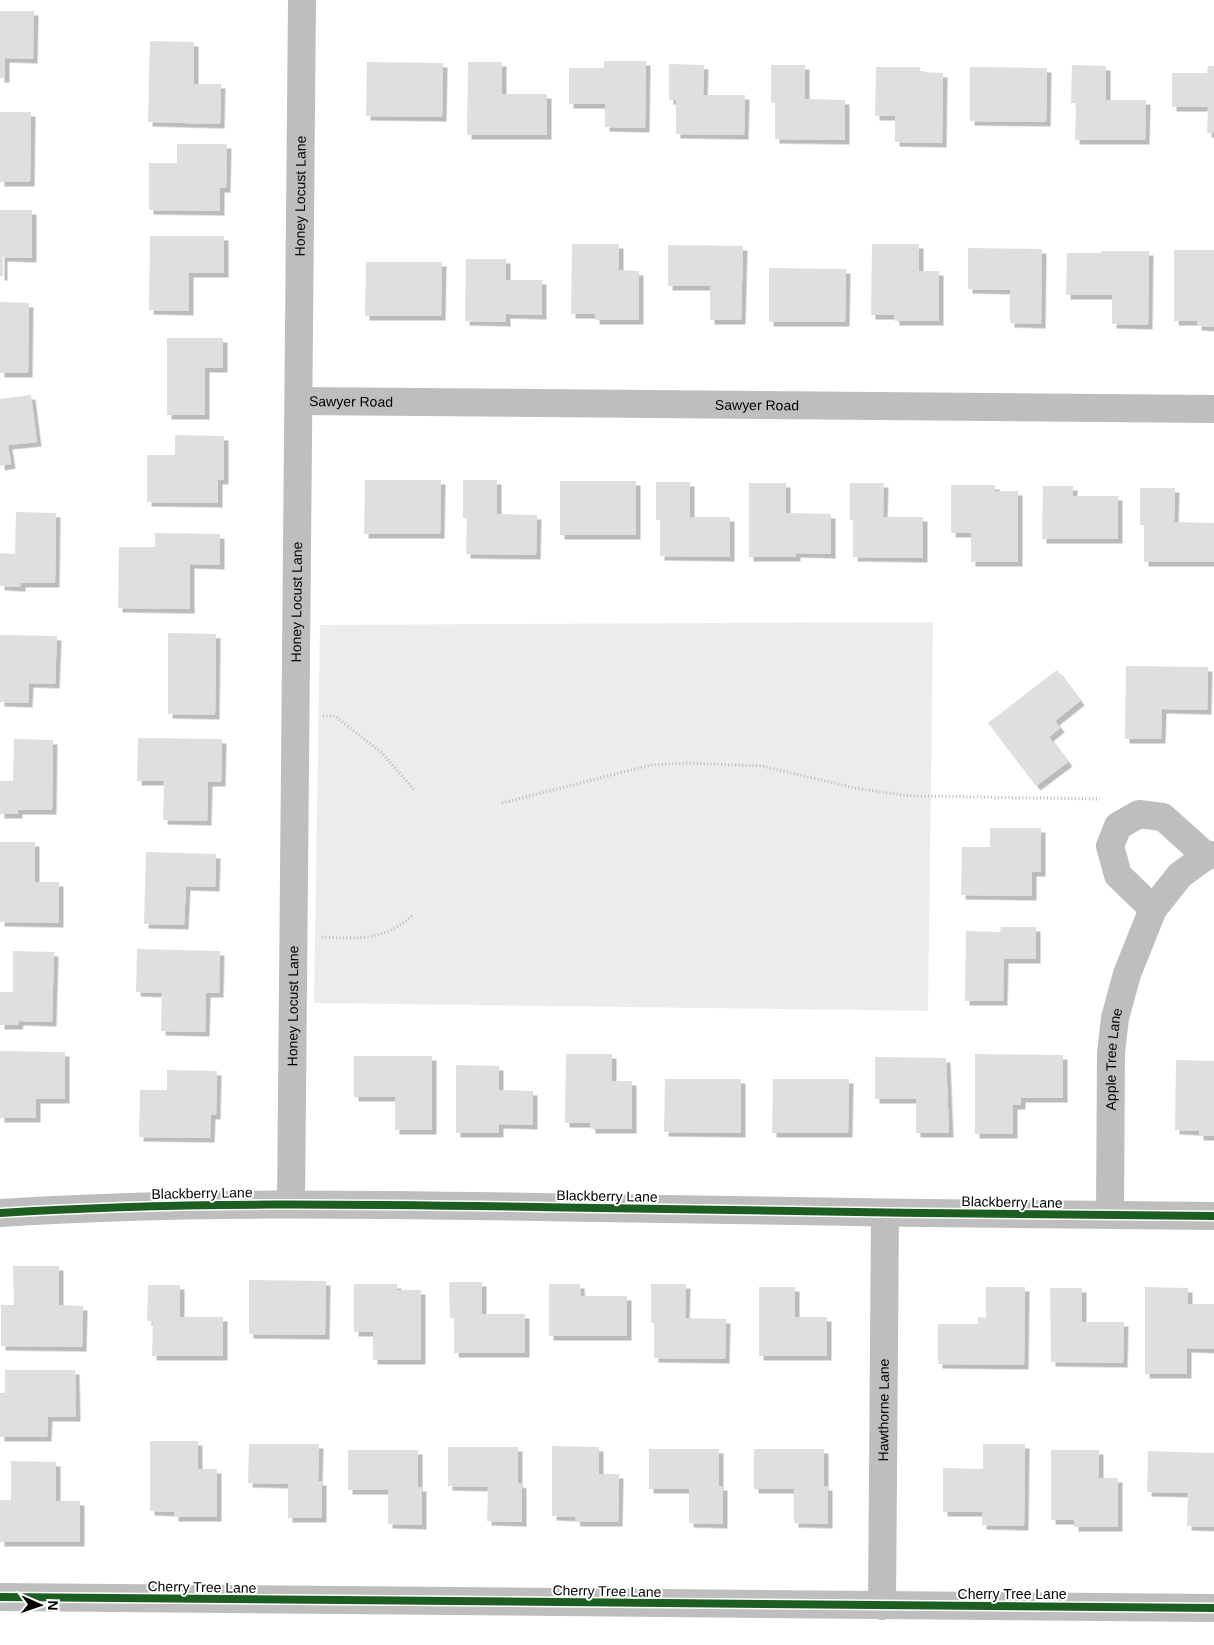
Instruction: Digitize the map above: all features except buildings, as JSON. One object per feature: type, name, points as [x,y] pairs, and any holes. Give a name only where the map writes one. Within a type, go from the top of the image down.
[{"type":"street","name":"Honey Locust Lane","points":[[291,1204],[302,0]]},
{"type":"street","name":"Sawyer Road","points":[[299,401],[1214,410]]},
{"type":"street","name":"Apple Tree Lane","points":[[1110,1216],[1111,1053],[1115,1018],[1127,974],[1153,910],[1180,875],[1210,856],[1162,817],[1139,814],[1118,826],[1110,846],[1118,875],[1153,910]]},
{"type":"street","name":"Blackberry Lane","points":[[0,1213],[291,1204],[1214,1216]]},
{"type":"street","name":"Hawthorne Lane","points":[[882,1606],[885,1213]]},
{"type":"street","name":"Cherry Tree Lane","points":[[0,1597],[1214,1608]]},
{"type":"path","points":[[295,715],[335,716],[382,753],[415,791]]},
{"type":"path","points":[[502,803],[651,765],[688,763],[762,766],[855,788],[909,796],[1100,799]]},
{"type":"path","points":[[293,936],[364,938],[384,935],[401,926],[413,915]]},
{"type":"shaded area","points":[[933,622],[928,1011],[314,1003],[320,625]]},
{"type":"cycle path","points":[[0,1213],[149,1206],[299,1204],[1214,1216]]},
{"type":"cycle path","points":[[0,1597],[1214,1608]]}]
